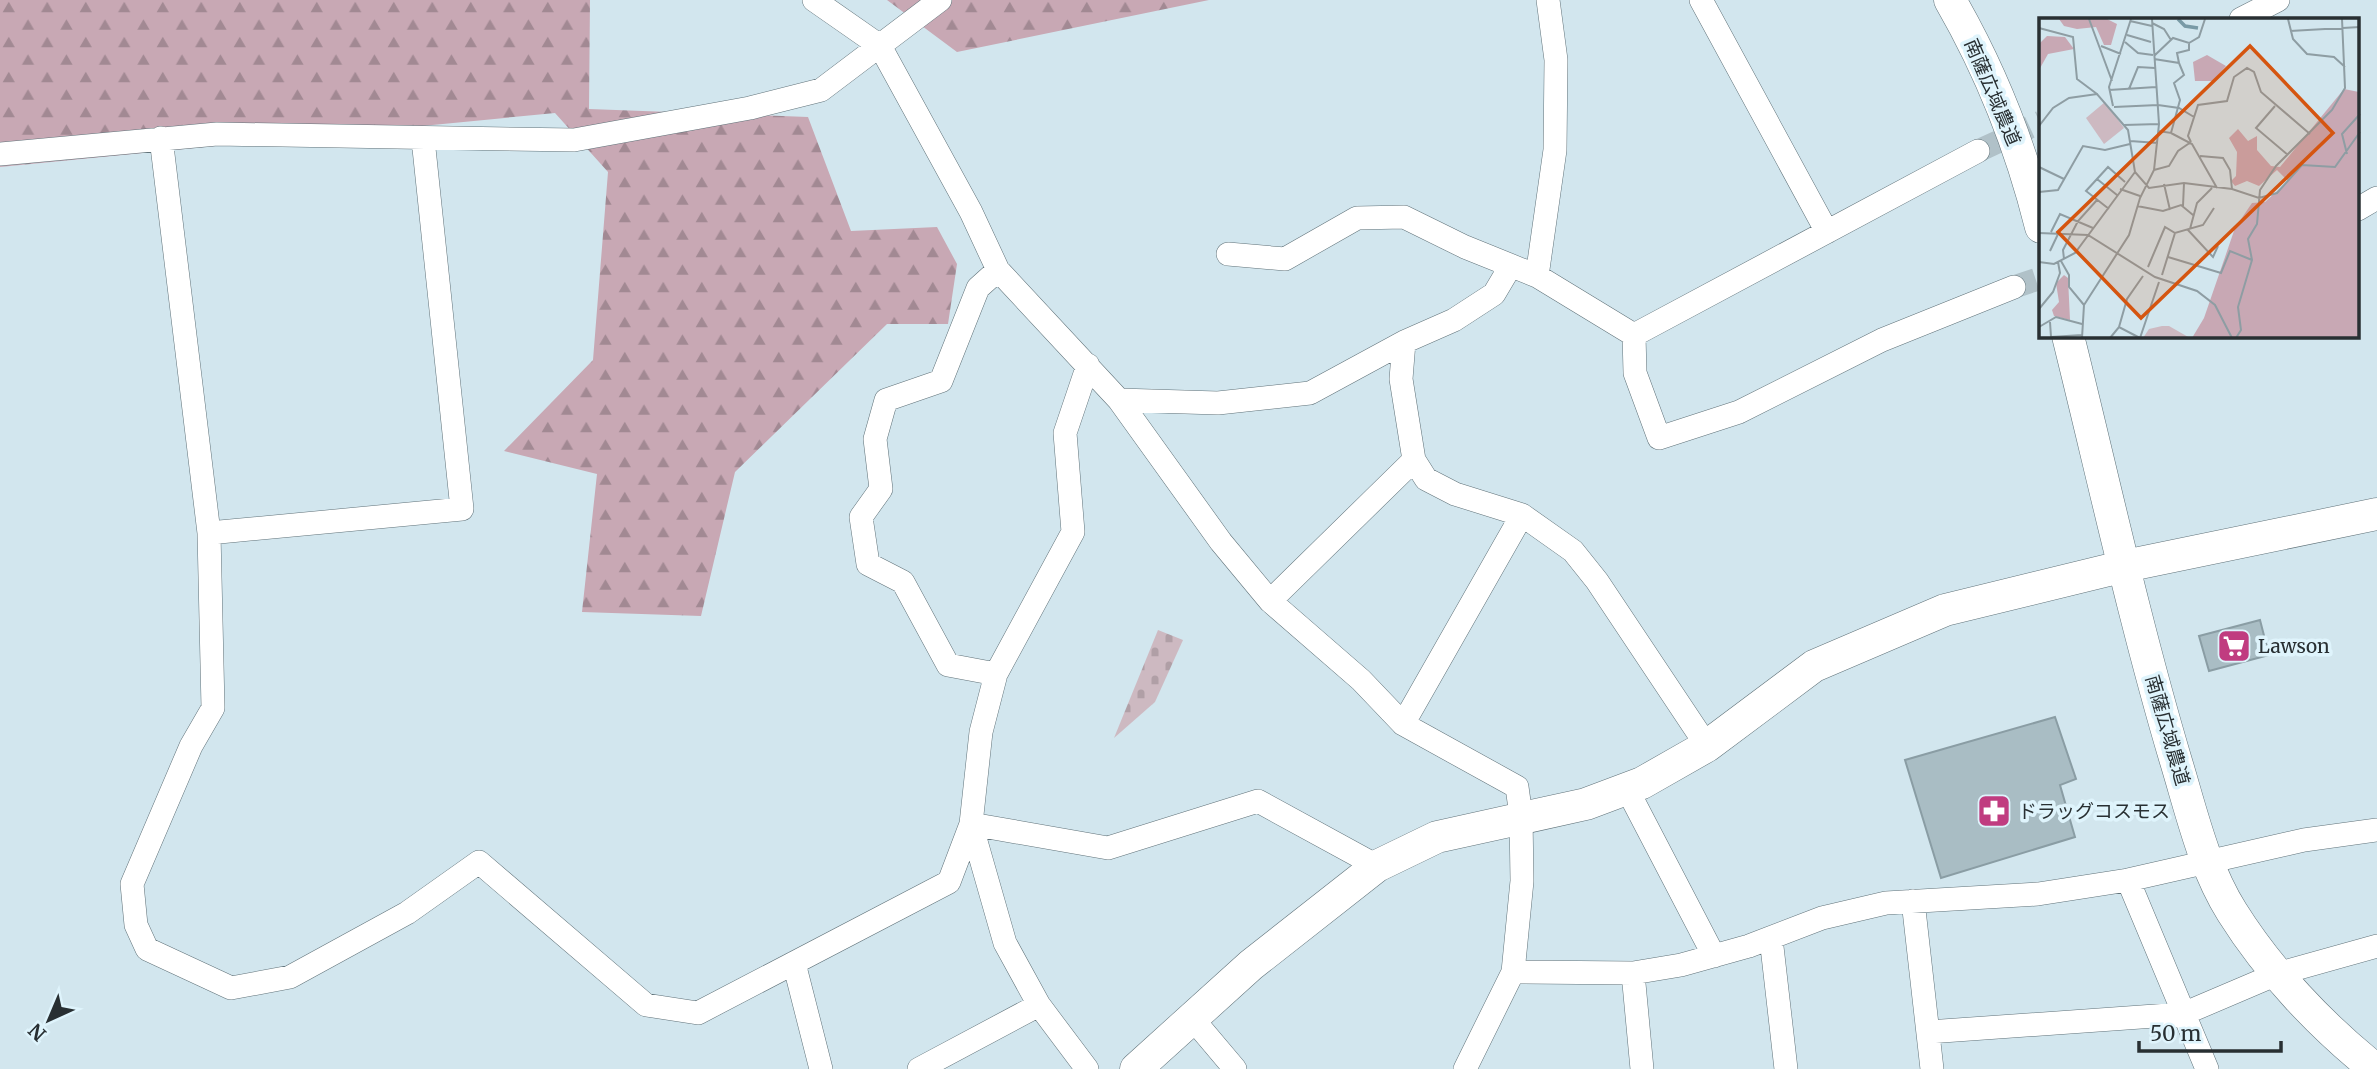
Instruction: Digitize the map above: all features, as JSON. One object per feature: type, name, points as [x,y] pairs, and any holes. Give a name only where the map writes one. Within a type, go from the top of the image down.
[{"type":"street","points":[[814,0],[880,46],[971,212],[998,270],[1119,400],[1221,541],[1270,601],[1361,680],[1403,723],[1517,787],[1521,816],[1522,881],[1513,972],[1465,1069]]},
{"type":"street","points":[[0,154],[217,134],[306,133],[423,139],[574,140],[750,108],[821,90],[940,0]]},
{"type":"street","points":[[1537,276],[1555,150],[1556,60],[1548,0]]},
{"type":"street","points":[[1701,0],[1827,232]]},
{"type":"street","name":"南薩広域農道","points":[[1950,0],[1980,52],[2029,179],[2039,218]]},
{"type":"street","points":[[2243,18],[2278,0]]},
{"type":"street","points":[[160,138],[209,534],[213,708],[191,746],[132,884],[136,925],[147,949],[232,988],[290,977],[407,912],[479,862],[646,1005],[698,1013],[949,882],[971,824],[981,732],[996,674],[1073,532],[1065,433],[1087,365]]},
{"type":"street","points":[[209,534],[462,509],[423,139]]},
{"type":"street","points":[[1634,335],[1978,151]]},
{"type":"street","points":[[2360,208],[2377,198]]},
{"type":"street","points":[[1228,254],[1285,259],[1357,218],[1404,217],[1510,267],[1537,276],[1634,335]]},
{"type":"street","points":[[1119,400],[1219,403],[1310,393],[1404,342],[1454,320],[1493,294],[1510,267]]},
{"type":"street","points":[[996,674],[948,665],[902,582],[868,564],[861,517],[881,489],[875,439],[886,400],[941,381],[978,288],[998,270]]},
{"type":"street","points":[[1634,335],[1635,373],[1659,438],[1739,412],[1882,340],[2014,287]]},
{"type":"street","name":"南薩広域農道","points":[[2068,338],[2159,705],[2206,861],[2232,912],[2277,974],[2372,1063]]},
{"type":"street","points":[[1404,342],[1401,379],[1415,460],[1426,479],[1455,494],[1522,515],[1573,551],[1597,581],[1707,746]]},
{"type":"street","points":[[1270,601],[1415,460]]},
{"type":"street","points":[[1136,1069],[1251,965],[1377,866],[1437,837],[1521,816],[1586,804],[1627,789],[1707,746],[1814,666],[1900,627],[1945,610],[2125,566],[2377,514]]},
{"type":"street","points":[[1403,723],[1522,515]]},
{"type":"street","points":[[1627,789],[1714,956]]},
{"type":"street","points":[[971,824],[1108,848],[1258,801],[1377,866]]},
{"type":"street","points":[[971,824],[1005,943],[1039,1005],[1087,1069]]},
{"type":"street","points":[[1513,972],[1633,973],[1714,956],[1822,918],[1886,903],[2038,894],[2128,880],[2304,840],[2377,830]]},
{"type":"street","points":[[2128,880],[2207,1069]]},
{"type":"street","points":[[1913,901],[1933,1069]]},
{"type":"street","points":[[1771,938],[1786,1069]]},
{"type":"street","points":[[1928,1032],[2183,1014],[2277,974],[2377,946]]},
{"type":"street","points":[[794,962],[821,1069]]},
{"type":"street","points":[[1633,973],[1642,1069]]},
{"type":"street","points":[[919,1069],[1039,1005]]},
{"type":"street","points":[[1192,1018],[1235,1069]]},
{"type":"green space","points":[[0,0],[590,0],[589,109],[808,117],[851,231],[937,227],[957,264],[948,324],[887,324],[735,472],[701,616],[582,612],[597,474],[504,451],[593,360],[608,172],[555,113],[0,167]]},
{"type":"green space","points":[[887,0],[1209,0],[957,52]]},
{"type":"green space","points":[[1158,630],[1183,640],[1155,702],[1114,738]]},
{"type":"building","name":"Lawson","points":[[2260,620],[2269,655],[2209,671],[2199,636]]},
{"type":"building","name":"ドラッグコスモス","points":[[2055,717],[2076,779],[2060,785],[2075,837],[1941,878],[1905,760]]},
{"type":"tunnel","points":[[1978,151],[2039,123]]},
{"type":"tunnel","points":[[2014,287],[2039,279]]},
{"type":"place","name":"Lawson","points":[[2234,646]]},
{"type":"place","name":"ドラッグコスモス","points":[[1994,811]]}]
